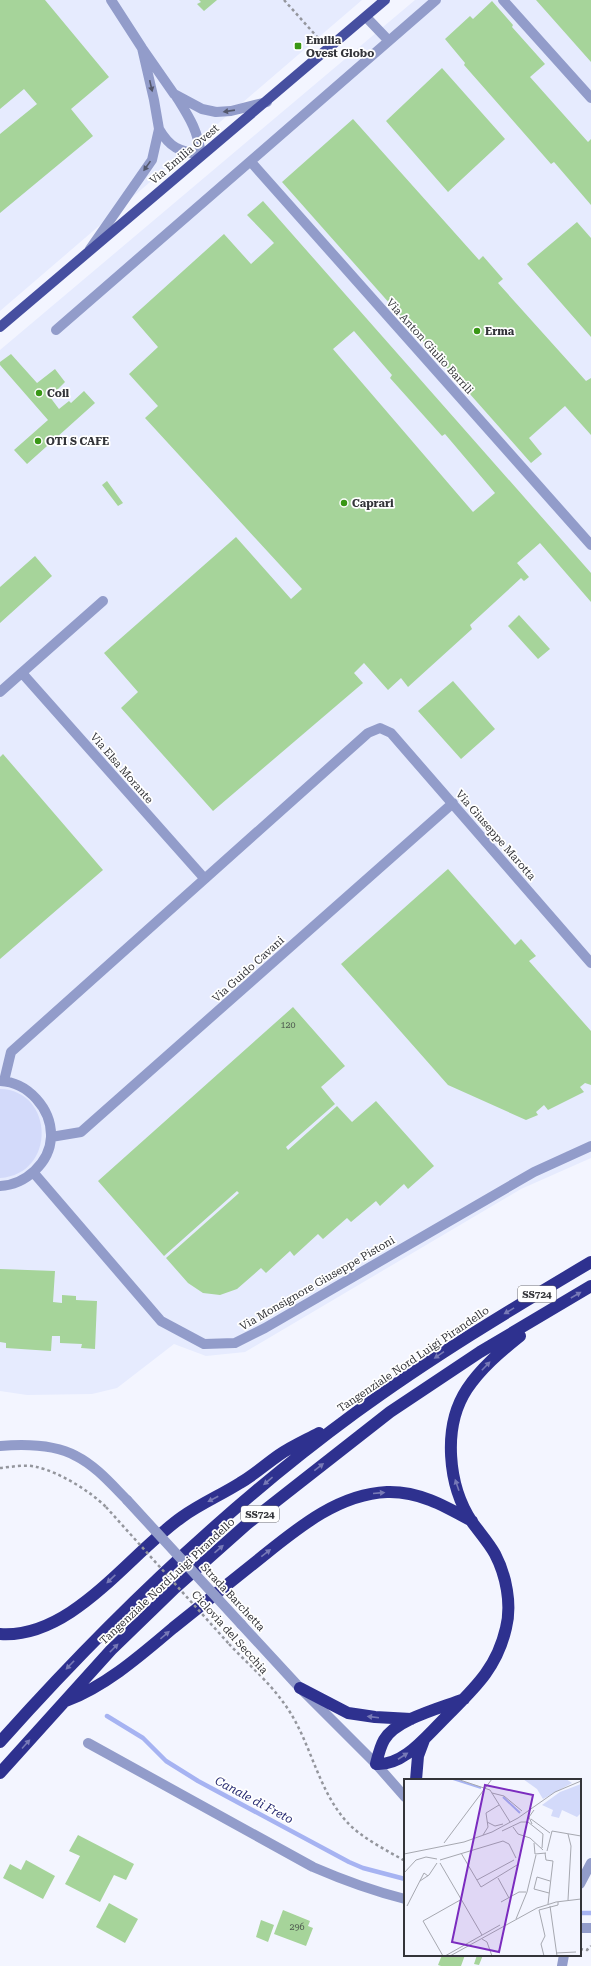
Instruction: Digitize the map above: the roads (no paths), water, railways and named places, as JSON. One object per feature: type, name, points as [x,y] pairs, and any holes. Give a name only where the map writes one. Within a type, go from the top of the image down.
[{"type":"highway","name":"Tangenziale Nord Luigi Pirandello","points":[[0,1742],[81,1653],[149,1585],[249,1497],[354,1414],[483,1326],[591,1262]]},
{"type":"highway","name":"Tangenziale Nord Luigi Pirandello","points":[[0,1773],[111,1650],[175,1588],[247,1524],[390,1412],[468,1360],[591,1286]]},
{"type":"highway","points":[[464,1699],[411,1719],[393,1729],[384,1739],[376,1764],[388,1763],[401,1758],[425,1738],[464,1699],[489,1671],[497,1654],[507,1626],[508,1605],[506,1584],[495,1555],[472,1521],[457,1486],[452,1466],[452,1436],[460,1404],[466,1390],[486,1365],[561,1303]]},
{"type":"highway","points":[[0,1634],[34,1630],[65,1617],[93,1595],[138,1553],[182,1517],[244,1480],[281,1454],[354,1414]]},
{"type":"highway","points":[[63,1702],[92,1688],[129,1663],[286,1537],[331,1507],[370,1493],[406,1493],[426,1498],[446,1506],[472,1521]]},
{"type":"highway","points":[[300,1688],[348,1713],[375,1717],[411,1719]]},
{"type":"highway","points":[[416,1779],[418,1756],[425,1738]]},
{"type":"main road","name":"Via Emilia Ovest","points":[[0,327],[88,251],[267,102],[385,0]]},
{"type":"street","points":[[111,0],[194,125],[199,139],[201,156],[181,152],[166,142],[159,129],[142,48]]},
{"type":"street","points":[[56,330],[436,0]]},
{"type":"street","points":[[503,0],[591,98]]},
{"type":"street","points":[[366,17],[389,41]]},
{"type":"street","points":[[174,94],[202,109],[216,112],[231,111],[267,102]]},
{"type":"street","points":[[88,251],[152,160],[159,129]]},
{"type":"street","name":"Via Anton Giulio Barrili","points":[[251,162],[588,534],[591,545]]},
{"type":"street","points":[[0,692],[103,601]]},
{"type":"street","name":"Via Elsa Morante","points":[[22,673],[204,878]]},
{"type":"street","name":"Via Giuseppe Marotta","points":[[204,878],[368,733],[380,728],[391,733],[591,963]]},
{"type":"street","name":"Via Guido Cavani","points":[[51,1137],[81,1132],[453,803]]},
{"type":"street","points":[[0,1186],[14,1184],[33,1172],[44,1157],[51,1137],[48,1118],[43,1106],[35,1096],[21,1087],[2,1081],[11,1052],[204,878]]},
{"type":"street","name":"Via Monsignore Giuseppe Pistoni","points":[[33,1172],[161,1321],[204,1344],[236,1343],[286,1316],[534,1172],[591,1146]]},
{"type":"street","name":"Strada Barchetta","points":[[0,1446],[23,1444],[54,1449],[76,1456],[96,1470],[127,1500],[300,1688],[376,1764],[404,1796]]},
{"type":"street","points":[[88,1743],[313,1867],[342,1880],[374,1891],[404,1899]]},
{"type":"street","points":[[581,1882],[591,1862]]},
{"type":"street","points":[[562,1966],[564,1956]]},
{"type":"waterway","name":"Canale di Freto","points":[[107,1716],[143,1738],[166,1761],[198,1781],[349,1862],[363,1868],[404,1879]]},
{"type":"waterway","name":"Canale di Freto","points":[[581,1913],[591,1913]]},
{"type":"place","name":"Emilia Ovest Globo","points":[[298,46]]},
{"type":"place","name":"Erma","points":[[477,331]]},
{"type":"place","name":"Coil","points":[[39,393]]},
{"type":"place","name":"OTI S CAFE","points":[[38,441]]},
{"type":"place","name":"Caprari","points":[[344,503]]}]
